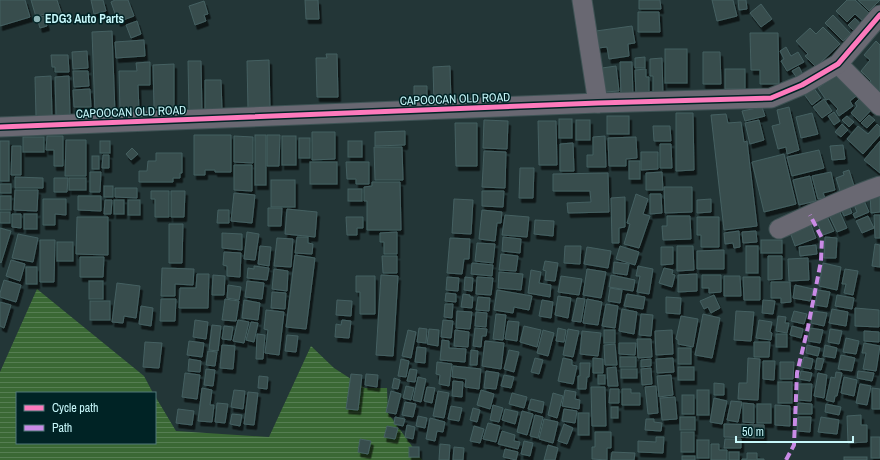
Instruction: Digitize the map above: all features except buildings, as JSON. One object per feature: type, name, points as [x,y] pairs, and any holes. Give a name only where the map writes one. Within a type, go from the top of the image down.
[{"type":"street","points":[[582,0],[598,103]]},
{"type":"street","name":"CAPOOCAN OLD ROAD","points":[[0,127],[598,103],[771,98],[802,85],[838,64],[880,15]]},
{"type":"street","points":[[838,64],[880,106]]},
{"type":"street","points":[[779,229],[880,186]]},
{"type":"shaded area","points":[[37,289],[144,376],[152,392],[16,392],[16,444],[156,444],[156,398],[176,431],[269,437],[311,346],[334,368],[365,388],[387,388],[388,413],[422,460],[0,460],[0,372]]},
{"type":"marked path","points":[[786,460],[794,445],[797,373],[821,261],[822,238],[810,215]]},
{"type":"cycle path","points":[[0,127],[598,103],[771,98],[802,85],[838,64],[880,15]]},
{"type":"place","name":"EDG3 Auto Parts","points":[[37,19]]}]
